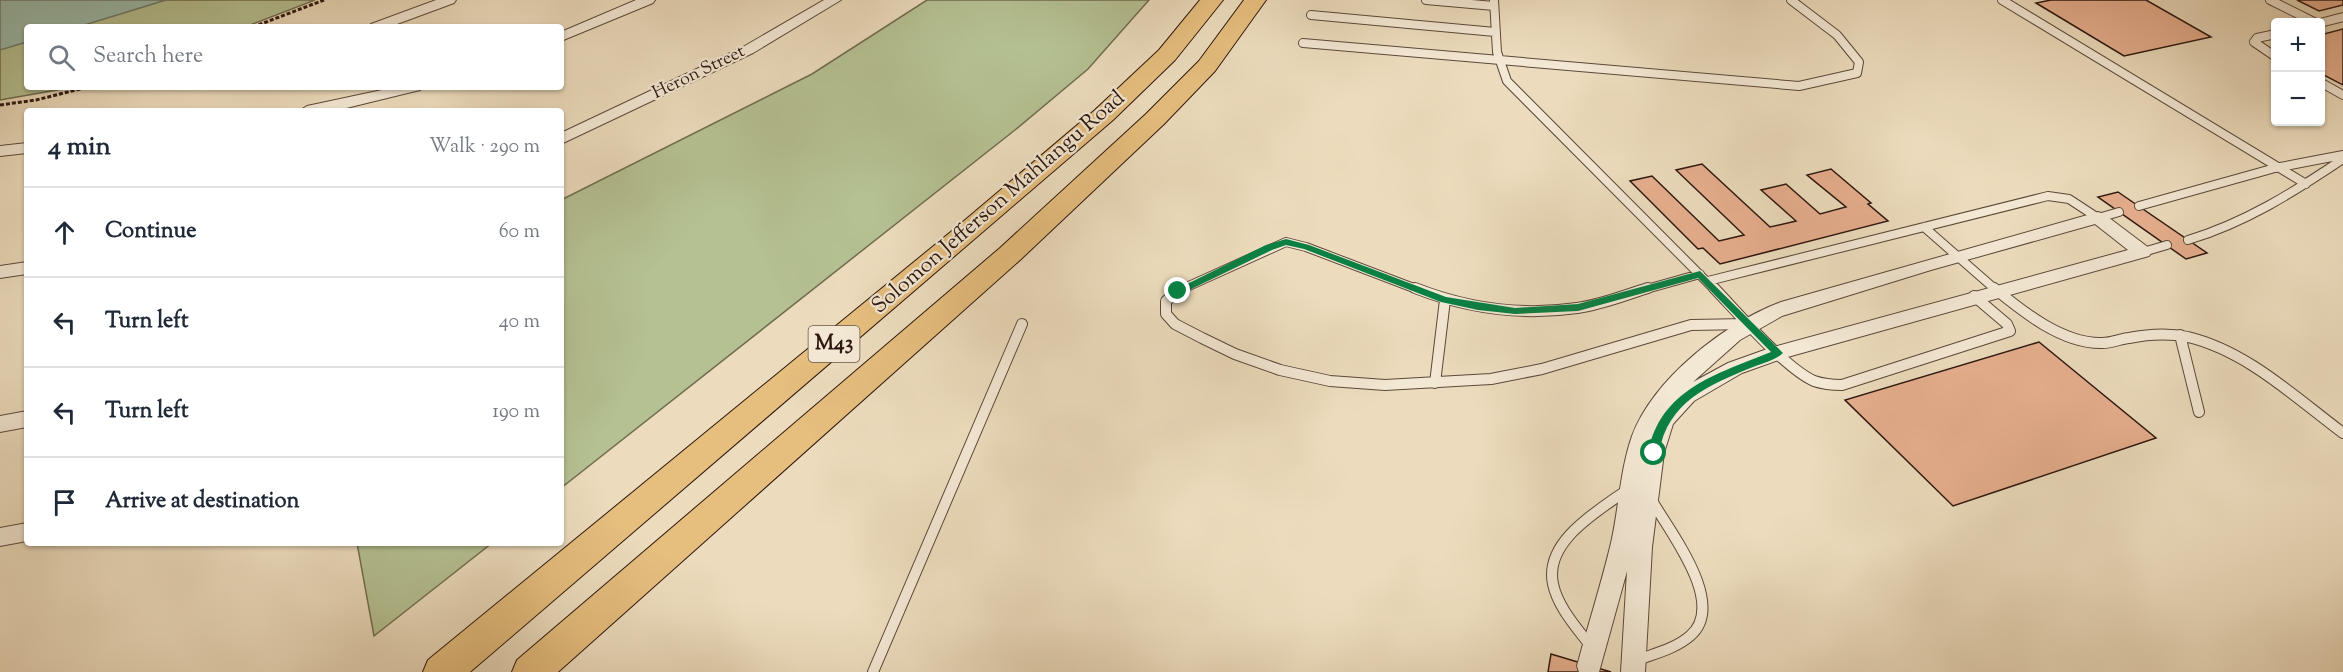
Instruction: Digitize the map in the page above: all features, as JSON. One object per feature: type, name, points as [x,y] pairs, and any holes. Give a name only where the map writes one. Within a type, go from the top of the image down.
[{"type":"main road","name":"Solomon Jefferson Mahlangu Road","points":[[442,672],[1104,115],[1167,55],[1212,0]]},
{"type":"main road","name":"Solomon Jefferson Mahlangu Road","points":[[531,672],[1010,254],[1200,74],[1255,0]]},
{"type":"street","points":[[384,24],[448,0]]},
{"type":"street","points":[[564,37],[648,0]]},
{"type":"street","name":"Heron Street","points":[[564,138],[748,50],[834,0]]},
{"type":"street","points":[[327,108],[402,90]]},
{"type":"street","points":[[0,151],[24,148]]},
{"type":"street","points":[[1634,667],[1642,440],[1655,411],[1665,397],[1710,355],[1749,324],[1786,308],[1956,256],[2098,218],[2143,252]]},
{"type":"street","points":[[1591,658],[1626,525],[1657,437],[1671,410],[1696,389],[1742,366],[1778,353],[1974,296],[2143,252]]},
{"type":"street","points":[[0,272],[24,268]]},
{"type":"street","points":[[0,424],[24,420]]},
{"type":"street","points":[[0,537],[24,533]]},
{"type":"lane","points":[[1426,0],[1494,3],[1498,61],[1507,81],[1778,353],[1805,377],[1830,386],[1842,385],[2010,331],[2007,324],[1974,296]]},
{"type":"lane","points":[[1303,44],[1799,86],[1857,73],[1860,67],[1858,59],[1846,43],[1791,0]]},
{"type":"lane","points":[[2004,0],[2275,168],[2306,184]]},
{"type":"lane","points":[[2270,0],[2306,18]]},
{"type":"lane","points":[[1311,15],[1496,32]]},
{"type":"lane","points":[[2325,22],[2343,17]]},
{"type":"lane","points":[[2271,35],[2257,38],[2254,42],[2271,54]]},
{"type":"lane","points":[[2325,85],[2343,95]]},
{"type":"lane","points":[[2139,206],[2275,168],[2343,157]]},
{"type":"lane","points":[[2188,240],[2207,235],[2241,219],[2306,184],[2343,157]]},
{"type":"lane","points":[[1708,281],[2056,195],[2074,201],[2098,218],[2119,212]]},
{"type":"lane","points":[[1924,227],[1997,290],[2049,328],[2077,339],[2102,343],[2154,334],[2180,335],[2211,344],[2236,357],[2343,433]]},
{"type":"lane","points":[[1700,274],[1578,308],[1515,311],[1444,300],[1306,247],[1286,242],[1188,286],[1166,301],[1166,314],[1174,324],[1235,354],[1280,370],[1330,381],[1374,384],[1491,379],[1542,369],[1691,325],[1749,324]]},
{"type":"lane","points":[[2143,252],[2167,245]]},
{"type":"lane","points":[[1435,383],[1444,300]]},
{"type":"lane","points":[[873,672],[1022,324]]},
{"type":"lane","points":[[2180,335],[2199,412]]},
{"type":"lane","points":[[1591,658],[1553,585],[1551,571],[1555,557],[1577,529],[1640,488],[1699,582],[1704,597],[1704,610],[1699,627],[1692,637],[1634,667]]},
{"type":"path","points":[[261,24],[324,0]]},
{"type":"path","points":[[0,105],[36,100],[76,90]]},
{"type":"shaded area","points":[[0,0],[315,0],[253,24],[24,24],[24,90],[57,90],[0,100]]},
{"type":"shaded area","points":[[0,0],[166,0],[88,24],[24,24],[24,43],[0,50]]},
{"type":"shaded area","points":[[927,0],[1149,0],[1088,69],[1015,130],[564,486],[564,198],[812,74]]},
{"type":"shaded area","points":[[358,546],[488,546],[374,636]]},
{"type":"building","points":[[2051,0],[2146,0],[2211,37],[2124,56],[2036,3]]},
{"type":"building","points":[[2297,0],[2343,0],[2343,5],[2319,11]]},
{"type":"building","points":[[2343,29],[2343,85],[2325,76],[2325,34]]},
{"type":"building","points":[[1702,164],[1770,227],[1796,221],[1761,190],[1786,184],[1820,214],[1846,207],[1807,175],[1831,169],[1871,203],[1868,204],[1888,221],[1720,264],[1703,248],[1698,249],[1630,181],[1652,176],[1719,241],[1744,235],[1676,170]]},
{"type":"building","points":[[2118,192],[2207,253],[2186,259],[2098,197]]},
{"type":"building","points":[[2039,342],[2156,438],[1953,506],[1845,400]]},
{"type":"building","points":[[1551,654],[1611,672],[1548,672]]},
{"type":"route","points":[[1178,291],[1286,242],[1306,247],[1444,300],[1515,311],[1578,308],[1700,274],[1778,353],[1716,378],[1683,399],[1671,410],[1664,422],[1657,437],[1654,453]]}]
